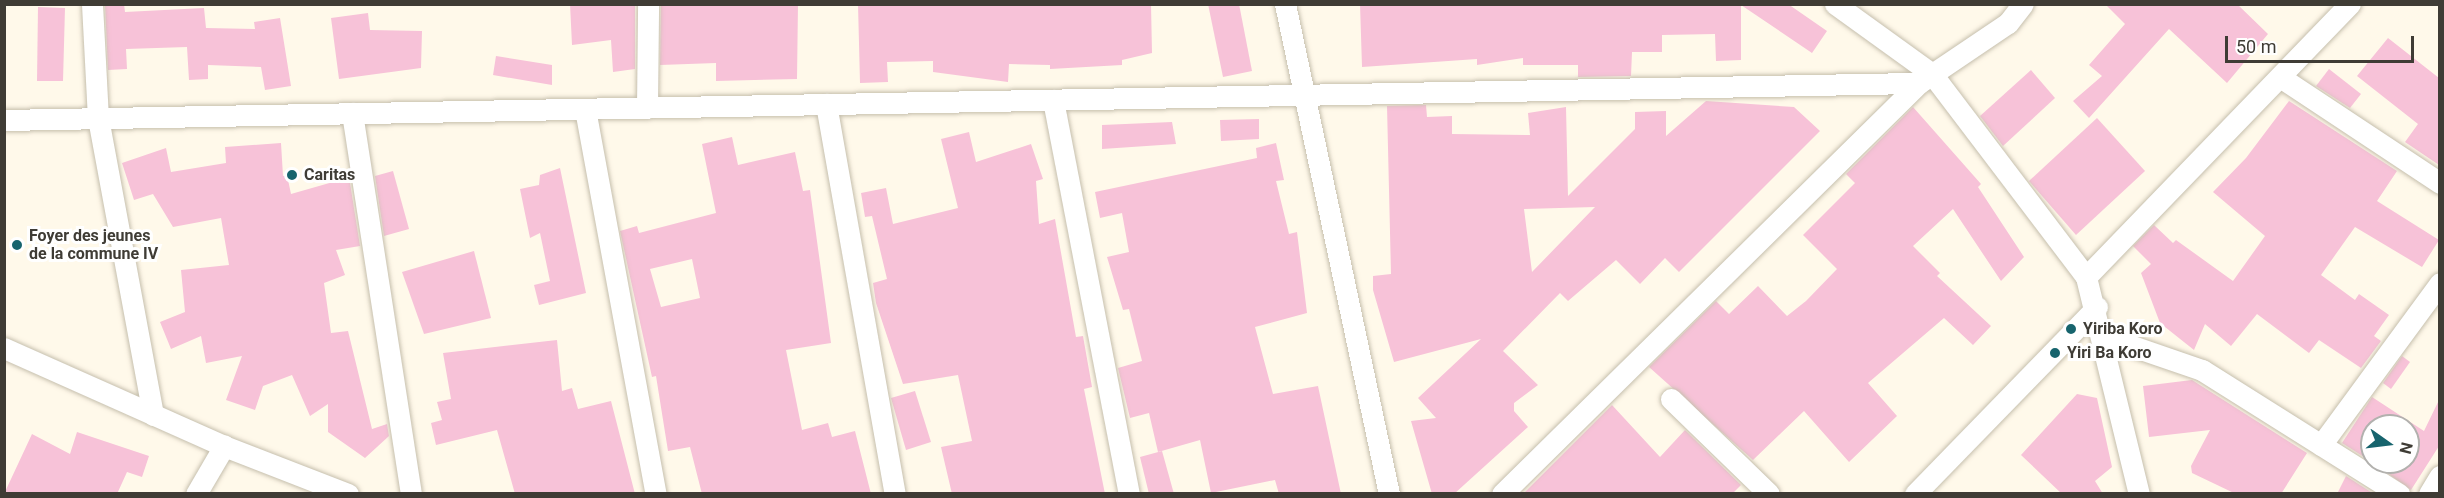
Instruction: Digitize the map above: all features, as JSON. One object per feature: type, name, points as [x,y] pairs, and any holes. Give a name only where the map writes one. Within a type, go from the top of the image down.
[{"type":"street","points":[[92,4],[98,118],[153,416]]},
{"type":"street","points":[[647,108],[648,4]]},
{"type":"street","points":[[1285,4],[1389,494]]},
{"type":"street","points":[[1835,4],[1925,79],[2086,277],[2097,307],[2139,494]]},
{"type":"street","points":[[1502,494],[1925,79],[2008,23],[2023,4]]},
{"type":"street","points":[[2086,277],[2350,4]]},
{"type":"street","points":[[2280,77],[2439,183]]},
{"type":"street","points":[[4,120],[1303,95],[1925,79]]},
{"type":"street","points":[[1053,100],[1129,494]]},
{"type":"street","points":[[826,104],[895,494]]},
{"type":"street","points":[[585,109],[656,494]]},
{"type":"street","points":[[352,113],[411,494]]},
{"type":"street","points":[[2321,445],[2439,283]]},
{"type":"street","points":[[1915,494],[2097,307]]},
{"type":"street","points":[[2103,336],[2202,370],[2399,494]]},
{"type":"street","points":[[4,348],[153,416],[348,494]]},
{"type":"street","points":[[1671,399],[1769,494]]},
{"type":"street","points":[[196,494],[224,446]]},
{"type":"street","points":[[2429,494],[2439,476]]},
{"type":"building","points":[[105,4],[124,4],[125,12],[204,8],[206,28],[255,29],[254,22],[280,18],[291,86],[265,90],[261,67],[208,65],[208,79],[189,80],[187,47],[126,49],[127,69],[108,70]]},
{"type":"building","points":[[570,4],[635,4],[635,69],[613,72],[611,40],[572,45]]},
{"type":"building","points":[[661,4],[798,4],[797,79],[716,81],[716,63],[660,65]]},
{"type":"building","points":[[858,4],[1151,4],[1152,53],[1122,60],[1122,65],[1050,69],[1050,65],[1009,64],[1008,82],[933,72],[933,61],[887,62],[888,82],[860,83]]},
{"type":"building","points":[[1208,4],[1239,4],[1252,71],[1223,77]]},
{"type":"building","points":[[1360,4],[1788,4],[1827,31],[1812,53],[1741,5],[1741,60],[1716,61],[1715,34],[1662,35],[1662,52],[1632,52],[1631,76],[1578,77],[1578,65],[1523,65],[1523,58],[1477,65],[1477,59],[1362,67]]},
{"type":"building","points":[[2105,4],[2237,4],[2268,34],[2227,83],[2169,29],[2089,118],[2073,101],[2102,76],[2089,65],[2125,24]]},
{"type":"building","points":[[38,7],[65,8],[63,81],[37,81]]},
{"type":"building","points":[[368,13],[370,30],[422,31],[421,68],[339,79],[331,18]]},
{"type":"building","points":[[2388,38],[2439,78],[2439,165],[2405,142],[2418,124],[2357,76]]},
{"type":"building","points":[[496,56],[552,65],[552,85],[493,75]]},
{"type":"building","points":[[2329,69],[2361,94],[2350,108],[2316,86]]},
{"type":"building","points":[[2031,70],[2055,98],[2003,146],[1980,116]]},
{"type":"building","points":[[1706,101],[1794,107],[1820,131],[1679,272],[1665,258],[1640,284],[1616,260],[1568,301],[1560,293],[1503,351],[1538,385],[1514,403],[1514,411],[1528,427],[1454,494],[1432,494],[1411,421],[1436,418],[1418,398],[1481,339],[1394,362],[1373,290],[1373,276],[1391,274],[1387,106],[1426,105],[1427,117],[1452,116],[1452,134],[1530,135],[1528,113],[1566,107],[1568,196],[1635,129],[1635,112],[1666,111],[1666,136]],"holes":[[[1595,207],[1532,272],[1524,209]]]},
{"type":"building","points":[[2289,101],[2397,171],[2377,201],[2439,240],[2422,267],[2355,227],[2321,275],[2355,300],[2359,294],[2389,315],[2374,336],[2381,341],[2361,368],[2319,340],[2309,353],[2257,314],[2231,346],[2205,324],[2194,350],[2160,323],[2141,273],[2151,264],[2133,246],[2154,225],[2173,243],[2176,240],[2233,281],[2265,236],[2213,192],[2246,158]]},
{"type":"building","points":[[1913,107],[1981,184],[1978,187],[2024,257],[2001,281],[1953,209],[1913,246],[1940,273],[1937,276],[1991,326],[1973,345],[1944,318],[1868,383],[1897,416],[1849,462],[1804,411],[1753,460],[1649,367],[1716,301],[1729,314],[1758,286],[1787,316],[1806,301],[1837,269],[1803,235],[1855,183],[1846,174]]},
{"type":"building","points":[[2097,118],[2145,171],[2076,235],[2029,181]]},
{"type":"building","points":[[1259,119],[1259,139],[1221,141],[1220,120]]},
{"type":"building","points":[[1172,122],[1176,144],[1102,149],[1102,125]]},
{"type":"building","points":[[969,132],[976,162],[1031,144],[1043,179],[1036,181],[1039,224],[1055,219],[1076,337],[1083,336],[1092,387],[1084,389],[1105,494],[952,494],[941,447],[972,441],[958,375],[903,384],[876,303],[873,283],[887,279],[872,216],[865,217],[861,193],[886,188],[893,224],[958,208],[941,139]]},
{"type":"building","points":[[732,137],[738,165],[795,152],[803,191],[810,190],[831,343],[786,350],[802,430],[828,423],[832,437],[855,431],[871,494],[702,494],[690,447],[668,451],[656,376],[652,377],[620,231],[637,226],[639,233],[716,213],[702,144]],"holes":[[[692,259],[700,298],[661,307],[650,269]]]},
{"type":"building","points":[[281,143],[283,176],[287,175],[291,194],[347,178],[350,183],[360,246],[336,250],[345,275],[324,283],[331,333],[348,331],[372,429],[387,424],[389,436],[365,458],[328,432],[328,404],[310,416],[292,375],[263,386],[255,410],[226,400],[242,356],[206,363],[201,336],[171,349],[160,322],[185,312],[181,270],[229,265],[221,218],[173,227],[153,194],[134,200],[122,163],[166,148],[171,172],[226,163],[225,147]]},
{"type":"building","points":[[1276,143],[1284,180],[1276,181],[1289,234],[1297,232],[1307,313],[1255,327],[1273,394],[1318,386],[1341,494],[1279,494],[1275,480],[1211,493],[1200,440],[1158,452],[1149,413],[1130,418],[1118,368],[1142,361],[1129,309],[1123,310],[1107,257],[1129,252],[1122,213],[1100,218],[1095,192],[1257,158],[1256,148]]},
{"type":"building","points":[[560,168],[586,293],[539,305],[534,285],[550,281],[540,233],[530,238],[520,189],[539,185],[540,175]]},
{"type":"building","points":[[393,171],[409,229],[384,236],[375,176]]},
{"type":"building","points":[[474,251],[491,318],[424,334],[402,272]]},
{"type":"building","points":[[557,340],[562,391],[572,388],[578,409],[611,401],[635,494],[515,494],[497,430],[436,445],[431,423],[442,420],[437,402],[451,399],[443,353]]},
{"type":"building","points":[[2402,356],[2410,362],[2391,389],[2383,383]]},
{"type":"building","points":[[2192,380],[2307,453],[2281,494],[2236,494],[2192,473],[2191,466],[2210,430],[2149,437],[2143,386]]},
{"type":"building","points":[[915,391],[931,442],[906,450],[891,398]]},
{"type":"building","points":[[2077,394],[2097,398],[2112,467],[2095,481],[2103,494],[2062,494],[2021,455]]},
{"type":"building","points":[[2372,397],[2398,414],[2361,414]]},
{"type":"building","points":[[2439,400],[2439,446],[2411,490],[2389,474],[2420,474],[2420,428],[2424,431]]},
{"type":"building","points":[[1612,405],[1660,457],[1685,430],[1741,485],[1732,494],[1523,494]]},
{"type":"building","points":[[2360,415],[2360,454],[2342,443]]},
{"type":"building","points":[[77,432],[149,456],[142,477],[127,472],[117,494],[4,494],[32,434],[70,454]]},
{"type":"building","points":[[1162,451],[1174,494],[1149,494],[1140,457]]},
{"type":"building","points":[[2346,476],[2374,494],[2337,494]]},
{"type":"place","name":"Caritas","points":[[292,175]]},
{"type":"place","name":"Foyer des jeunes de la commune IV","points":[[17,245]]},
{"type":"place","name":"Yiriba Koro","points":[[2071,329]]},
{"type":"place","name":"Yiri Ba Koro","points":[[2055,353]]}]
